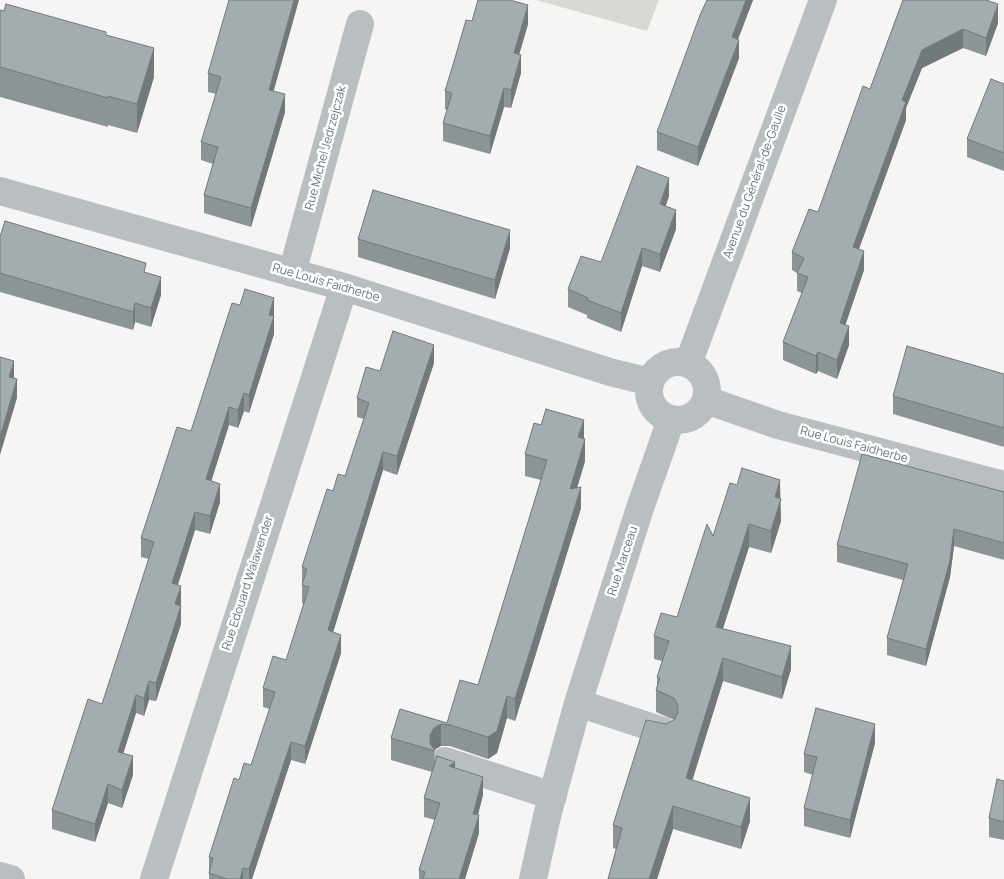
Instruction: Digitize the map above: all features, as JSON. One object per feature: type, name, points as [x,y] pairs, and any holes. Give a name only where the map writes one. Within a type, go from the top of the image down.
[{"type":"street","name":"Avenue du Général-de-Gaulle","points":[[688,364],[822,0]]},
{"type":"street","name":"Rue Michel Jedrzejczak","points":[[292,272],[360,24]]},
{"type":"street","name":"Rue Louis Faidherbe","points":[[0,191],[344,287],[610,372],[650,382]]},
{"type":"street","name":"Rue Edouard Walawender","points":[[154,879],[344,287]]},
{"type":"street","points":[[669,363],[688,364],[702,374],[706,382],[706,400],[702,408],[688,418],[671,420],[662,416],[650,401],[650,382],[654,374],[669,363]]},
{"type":"street","name":"Rue Louis Faidherbe","points":[[706,400],[778,425],[1004,485]]},
{"type":"street","name":"Rue Marceau","points":[[533,879],[548,812],[578,703],[640,508],[671,420]]},
{"type":"street","points":[[578,703],[663,731]]},
{"type":"street","points":[[446,760],[553,796]]},
{"type":"street","points":[[0,876],[11,879]]},
{"type":"shaded area","points":[[536,0],[659,0],[647,31]]},
{"type":"building","points":[[229,0],[294,0],[269,90],[285,94],[251,208],[204,195],[218,147],[201,142],[221,77],[208,73]]},
{"type":"building","points":[[478,0],[510,0],[528,5],[514,53],[521,55],[511,90],[504,88],[490,136],[443,123],[452,93],[445,91],[466,20],[472,21]]},
{"type":"building","points":[[707,0],[746,0],[732,37],[739,40],[698,147],[657,132]]},
{"type":"building","points":[[903,0],[986,0],[998,4],[986,38],[963,29],[922,50],[902,100],[906,102],[853,247],[864,251],[840,323],[849,326],[837,360],[818,352],[816,356],[783,342],[808,277],[797,273],[804,258],[792,252],[809,209],[818,212],[863,86],[870,89]]},
{"type":"building","points":[[6,4],[106,32],[106,35],[154,48],[137,104],[108,96],[108,98],[0,67],[0,10],[4,11]]},
{"type":"building","points":[[991,79],[1004,84],[1004,153],[967,139]]},
{"type":"building","points":[[637,166],[669,178],[660,204],[676,210],[660,254],[642,248],[621,313],[587,300],[588,298],[568,289],[581,256],[601,262]]},
{"type":"building","points":[[373,190],[510,230],[495,280],[358,239]]},
{"type":"building","points":[[5,221],[146,263],[144,272],[161,277],[151,308],[135,303],[133,312],[0,273],[0,237]]},
{"type":"building","points":[[245,289],[274,298],[269,315],[274,316],[249,395],[244,393],[238,410],[229,407],[206,479],[220,484],[210,516],[195,512],[172,583],[181,586],[175,604],[181,606],[156,683],[149,681],[144,698],[136,695],[118,752],[133,756],[122,790],[108,784],[95,824],[52,810],[88,699],[102,704],[154,542],[141,538],[177,427],[191,431],[232,303],[240,305]]},
{"type":"building","points":[[393,331],[434,345],[397,456],[383,452],[328,630],[341,635],[305,746],[291,742],[249,869],[243,868],[240,879],[227,879],[209,873],[213,858],[209,857],[234,778],[239,780],[244,763],[251,765],[275,692],[263,688],[273,656],[286,660],[309,587],[302,585],[307,569],[302,567],[327,489],[333,491],[338,474],[345,476],[369,403],[357,398],[366,367],[380,371]]},
{"type":"building","points":[[907,346],[1004,374],[1004,428],[893,396]]},
{"type":"building","points":[[0,357],[14,361],[9,377],[17,379],[0,437]]},
{"type":"building","points":[[546,409],[584,420],[578,437],[585,439],[570,489],[581,487],[515,699],[507,696],[497,731],[488,737],[441,724],[434,728],[430,735],[430,743],[435,751],[391,738],[400,709],[447,723],[460,680],[478,685],[547,460],[525,454],[534,423],[541,425]]},
{"type":"building","points":[[862,454],[1004,492],[1004,543],[954,529],[950,560],[926,649],[887,638],[908,564],[837,545]]},
{"type":"building","points":[[742,468],[780,480],[775,497],[781,499],[771,531],[749,524],[716,627],[791,646],[782,677],[723,658],[686,778],[750,798],[741,827],[673,806],[649,879],[608,879],[622,828],[613,825],[646,720],[666,724],[674,720],[678,713],[678,705],[674,698],[656,690],[660,678],[657,677],[669,641],[654,636],[661,613],[677,617],[707,524],[713,536],[730,483],[737,485]]},
{"type":"building","points":[[816,708],[875,724],[850,820],[804,808],[817,757],[804,754]]},
{"type":"building","points":[[437,756],[455,762],[449,766],[483,777],[473,814],[479,815],[459,879],[423,879],[425,872],[419,870],[440,803],[424,798]]},
{"type":"building","points":[[997,779],[1004,781],[1004,822],[989,818]]}]
